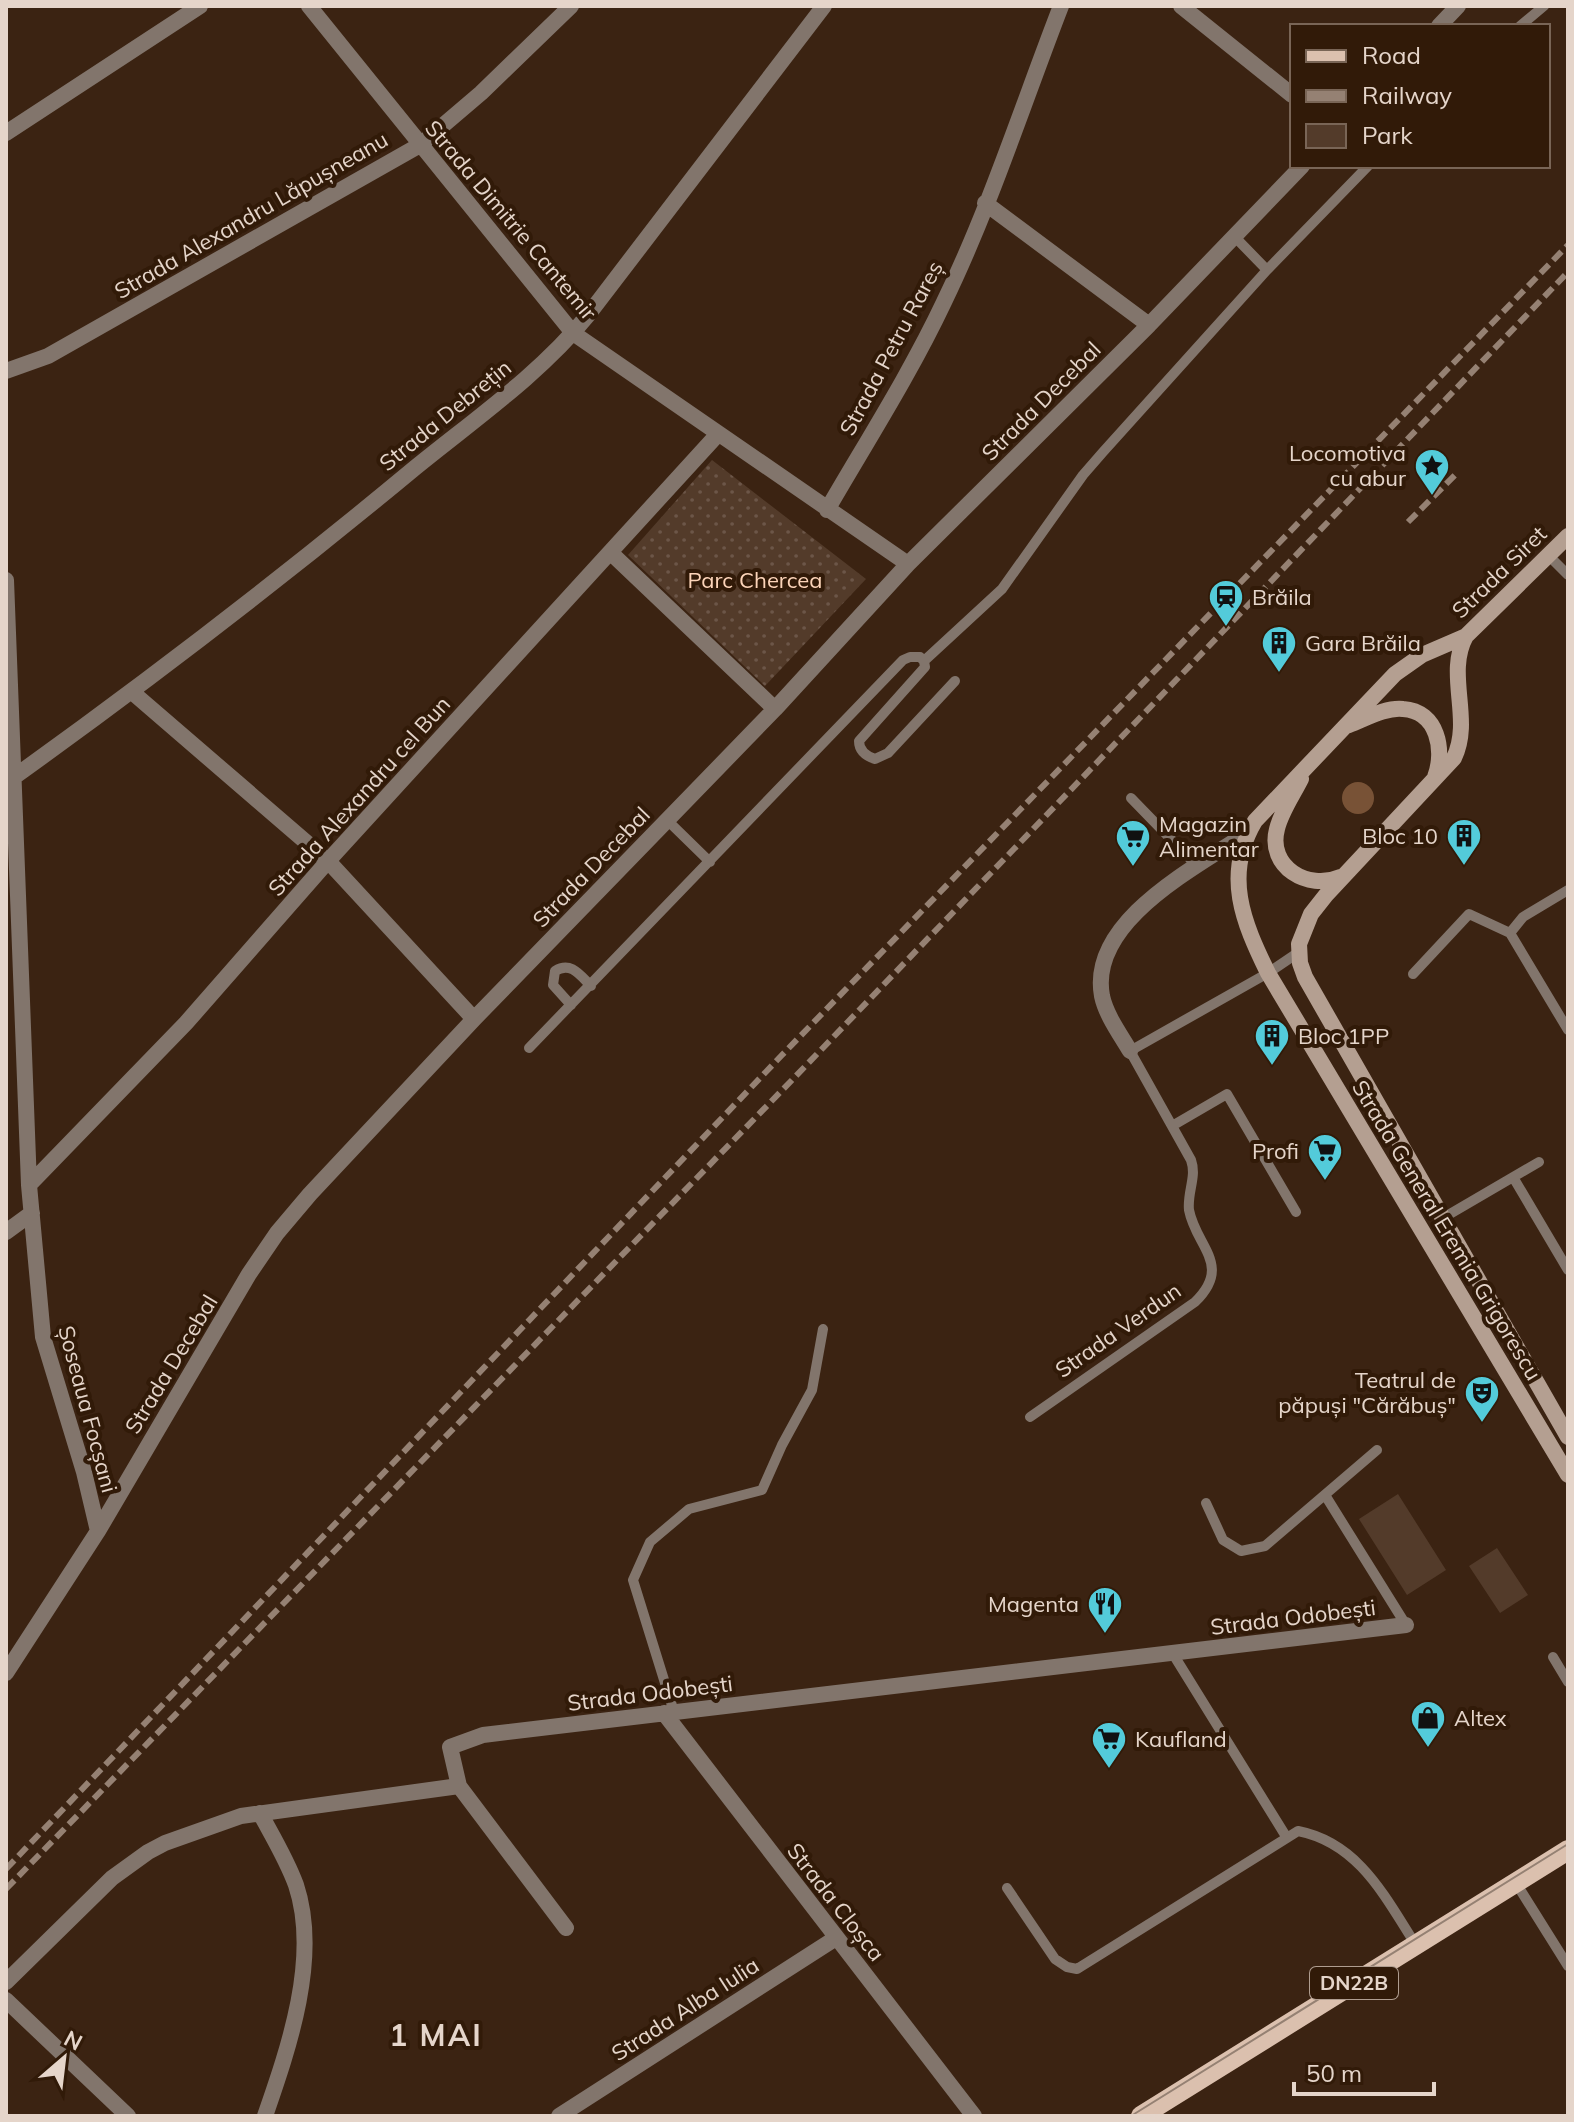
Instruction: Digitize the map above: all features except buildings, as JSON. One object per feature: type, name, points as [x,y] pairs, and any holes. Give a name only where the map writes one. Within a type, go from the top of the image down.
[{"type":"main road","name":"DN22B","points":[[1141,2116],[1568,1850]]},
{"type":"street","points":[[6,133],[200,6]]},
{"type":"street","name":"Strada Dimitrie Cantemir","points":[[309,6],[573,333],[908,564]]},
{"type":"street","name":"Strada Alexandru Lăpușneanu","points":[[6,371],[48,356],[420,145],[505,72],[571,6]]},
{"type":"street","name":"Strada Debrețin","points":[[14,777],[132,692],[365,509],[558,350],[824,6]]},
{"type":"street","name":"Strada Petru Rareș","points":[[827,510],[913,364],[945,301],[1061,6]]},
{"type":"street","points":[[1181,6],[1290,93]]},
{"type":"street","points":[[1441,24],[1458,6]]},
{"type":"street","name":"Strada Decebal","points":[[7,1668],[98,1531],[249,1274],[277,1233],[310,1194],[474,1019],[775,709],[908,564],[1149,325],[1300,168]]},
{"type":"street","points":[[985,203],[1149,325]]},
{"type":"street","name":"Strada Alexandru cel Bun","points":[[29,1185],[186,1023],[328,861],[718,434]]},
{"type":"street","name":"Strada Siret","points":[[1246,922],[1238,876],[1242,846],[1247,833],[1265,808],[1408,664],[1466,636],[1568,536]]},
{"type":"street","points":[[611,553],[775,709]]},
{"type":"street","name":"Șoseaua Focșani","points":[[6,580],[29,1185],[43,1337],[84,1472],[98,1531]]},
{"type":"street","points":[[1299,952],[1301,935],[1311,914],[1448,767],[1458,749],[1461,728],[1457,667],[1460,647],[1466,636]]},
{"type":"street","points":[[132,692],[328,861],[474,1019]]},
{"type":"street","name":"Strada Siret","points":[[1347,726],[1394,709],[1414,711],[1437,735],[1440,745],[1439,766],[1433,782]]},
{"type":"street","name":"Strada Siret","points":[[1309,764],[1277,828],[1275,840],[1279,858],[1291,872],[1309,881],[1330,882],[1345,875]]},
{"type":"street","points":[[1130,1051],[1104,1003],[1100,984],[1105,960],[1116,939],[1151,898],[1247,833]]},
{"type":"street","points":[[6,927],[21,912]]},
{"type":"street","name":"Strada General Eremia Grigorescu","points":[[1246,922],[1268,973],[1568,1475]]},
{"type":"street","name":"Strada General Eremia Grigorescu","points":[[1299,952],[1305,977],[1568,1437]]},
{"type":"street","points":[[6,1232],[32,1213]]},
{"type":"street","name":"Strada Odobești","points":[[459,1786],[450,1747],[483,1735],[1406,1625]]},
{"type":"street","name":"Strada Cloșca","points":[[669,1712],[836,1938],[974,2116]]},
{"type":"street","points":[[6,1982],[112,1878],[148,1852],[186,1834],[260,1813],[459,1786],[566,1928]]},
{"type":"street","points":[[260,1813],[296,1886],[302,1909],[305,1956],[295,2015],[265,2116]]},
{"type":"street","name":"Strada Alba Iulia","points":[[559,2116],[836,1938]]},
{"type":"street","points":[[6,2000],[128,2116]]},
{"type":"lane","points":[[1522,24],[1544,6]]},
{"type":"lane","points":[[924,661],[1002,589],[1083,475],[1267,270],[1366,168]]},
{"type":"lane","points":[[1233,235],[1267,270]]},
{"type":"lane","points":[[1549,556],[1568,575]]},
{"type":"lane","points":[[529,1048],[903,660],[914,656],[924,661]]},
{"type":"lane","points":[[924,661],[925,667],[920,674],[859,741],[862,752],[869,757],[875,759],[888,753],[955,681]]},
{"type":"lane","points":[[1131,798],[1197,866]]},
{"type":"lane","points":[[667,820],[710,862]]},
{"type":"lane","points":[[1510,933],[1523,917],[1568,890]]},
{"type":"lane","points":[[1413,974],[1469,914],[1510,933],[1568,1030]]},
{"type":"lane","points":[[1130,1051],[1268,973],[1299,952]]},
{"type":"lane","points":[[571,1005],[553,985],[555,971],[563,967],[572,968],[591,986]]},
{"type":"lane","name":"Strada Verdun","points":[[1030,1417],[1195,1302],[1206,1291],[1213,1271],[1211,1257],[1189,1208],[1194,1169],[1130,1051]]},
{"type":"lane","points":[[1172,1126],[1227,1094],[1296,1212]]},
{"type":"lane","points":[[1443,1218],[1539,1162]]},
{"type":"lane","points":[[1513,1177],[1568,1270]]},
{"type":"lane","points":[[669,1712],[633,1580],[650,1542],[689,1509],[762,1490],[812,1390],[823,1329]]},
{"type":"lane","points":[[1206,1503],[1223,1540],[1241,1551],[1265,1546],[1377,1450]]},
{"type":"lane","points":[[1325,1495],[1406,1625]]},
{"type":"lane","points":[[1173,1654],[1287,1838]]},
{"type":"lane","points":[[1553,1657],[1568,1682]]},
{"type":"lane","points":[[1007,1888],[1055,1959],[1077,1969],[1298,1831],[1312,1834],[1349,1852],[1366,1871],[1416,1945]]},
{"type":"lane","points":[[1516,1883],[1568,1966]]},
{"type":"green space","name":"Parc Chercea","points":[[712,460],[866,579],[765,686],[628,555]]},
{"type":"green space","points":[[1398,1494],[1446,1570],[1407,1595],[1359,1519]]},
{"type":"green space","points":[[1497,1548],[1528,1595],[1500,1613],[1469,1566]]},
{"type":"shaded area","points":[[1358,782],[1369,787],[1374,798],[1369,809],[1358,814],[1347,809],[1342,798],[1347,787]]},
{"type":"tram line","points":[[1131,2116],[1568,1844]]},
{"type":"railway","points":[[6,1869],[782,1055],[1568,245]]},
{"type":"railway","points":[[6,1889],[794,1078],[1568,272]]},
{"type":"railway","points":[[1408,522],[1458,472]]},
{"type":"place","name":"Locomotiva cu abur","points":[[1432,497]]},
{"type":"place","name":"Brăila","points":[[1226,628]]},
{"type":"place","name":"Gara Brăila","points":[[1279,674]]},
{"type":"place","name":"Bloc 10","points":[[1464,867]]},
{"type":"place","name":"Magazin Alimentar","points":[[1133,868]]},
{"type":"place","name":"Bloc 1PP","points":[[1272,1067]]},
{"type":"place","name":"Profi","points":[[1325,1182]]},
{"type":"place","name":"Teatrul de păpuși \"Cărăbuș\"","points":[[1482,1424]]},
{"type":"place","name":"Magenta","points":[[1105,1635]]},
{"type":"place","name":"Altex","points":[[1428,1749]]},
{"type":"place","name":"Kaufland","points":[[1109,1770]]},
{"type":"district","name":"1 MAI","points":[[436,2036]]}]
